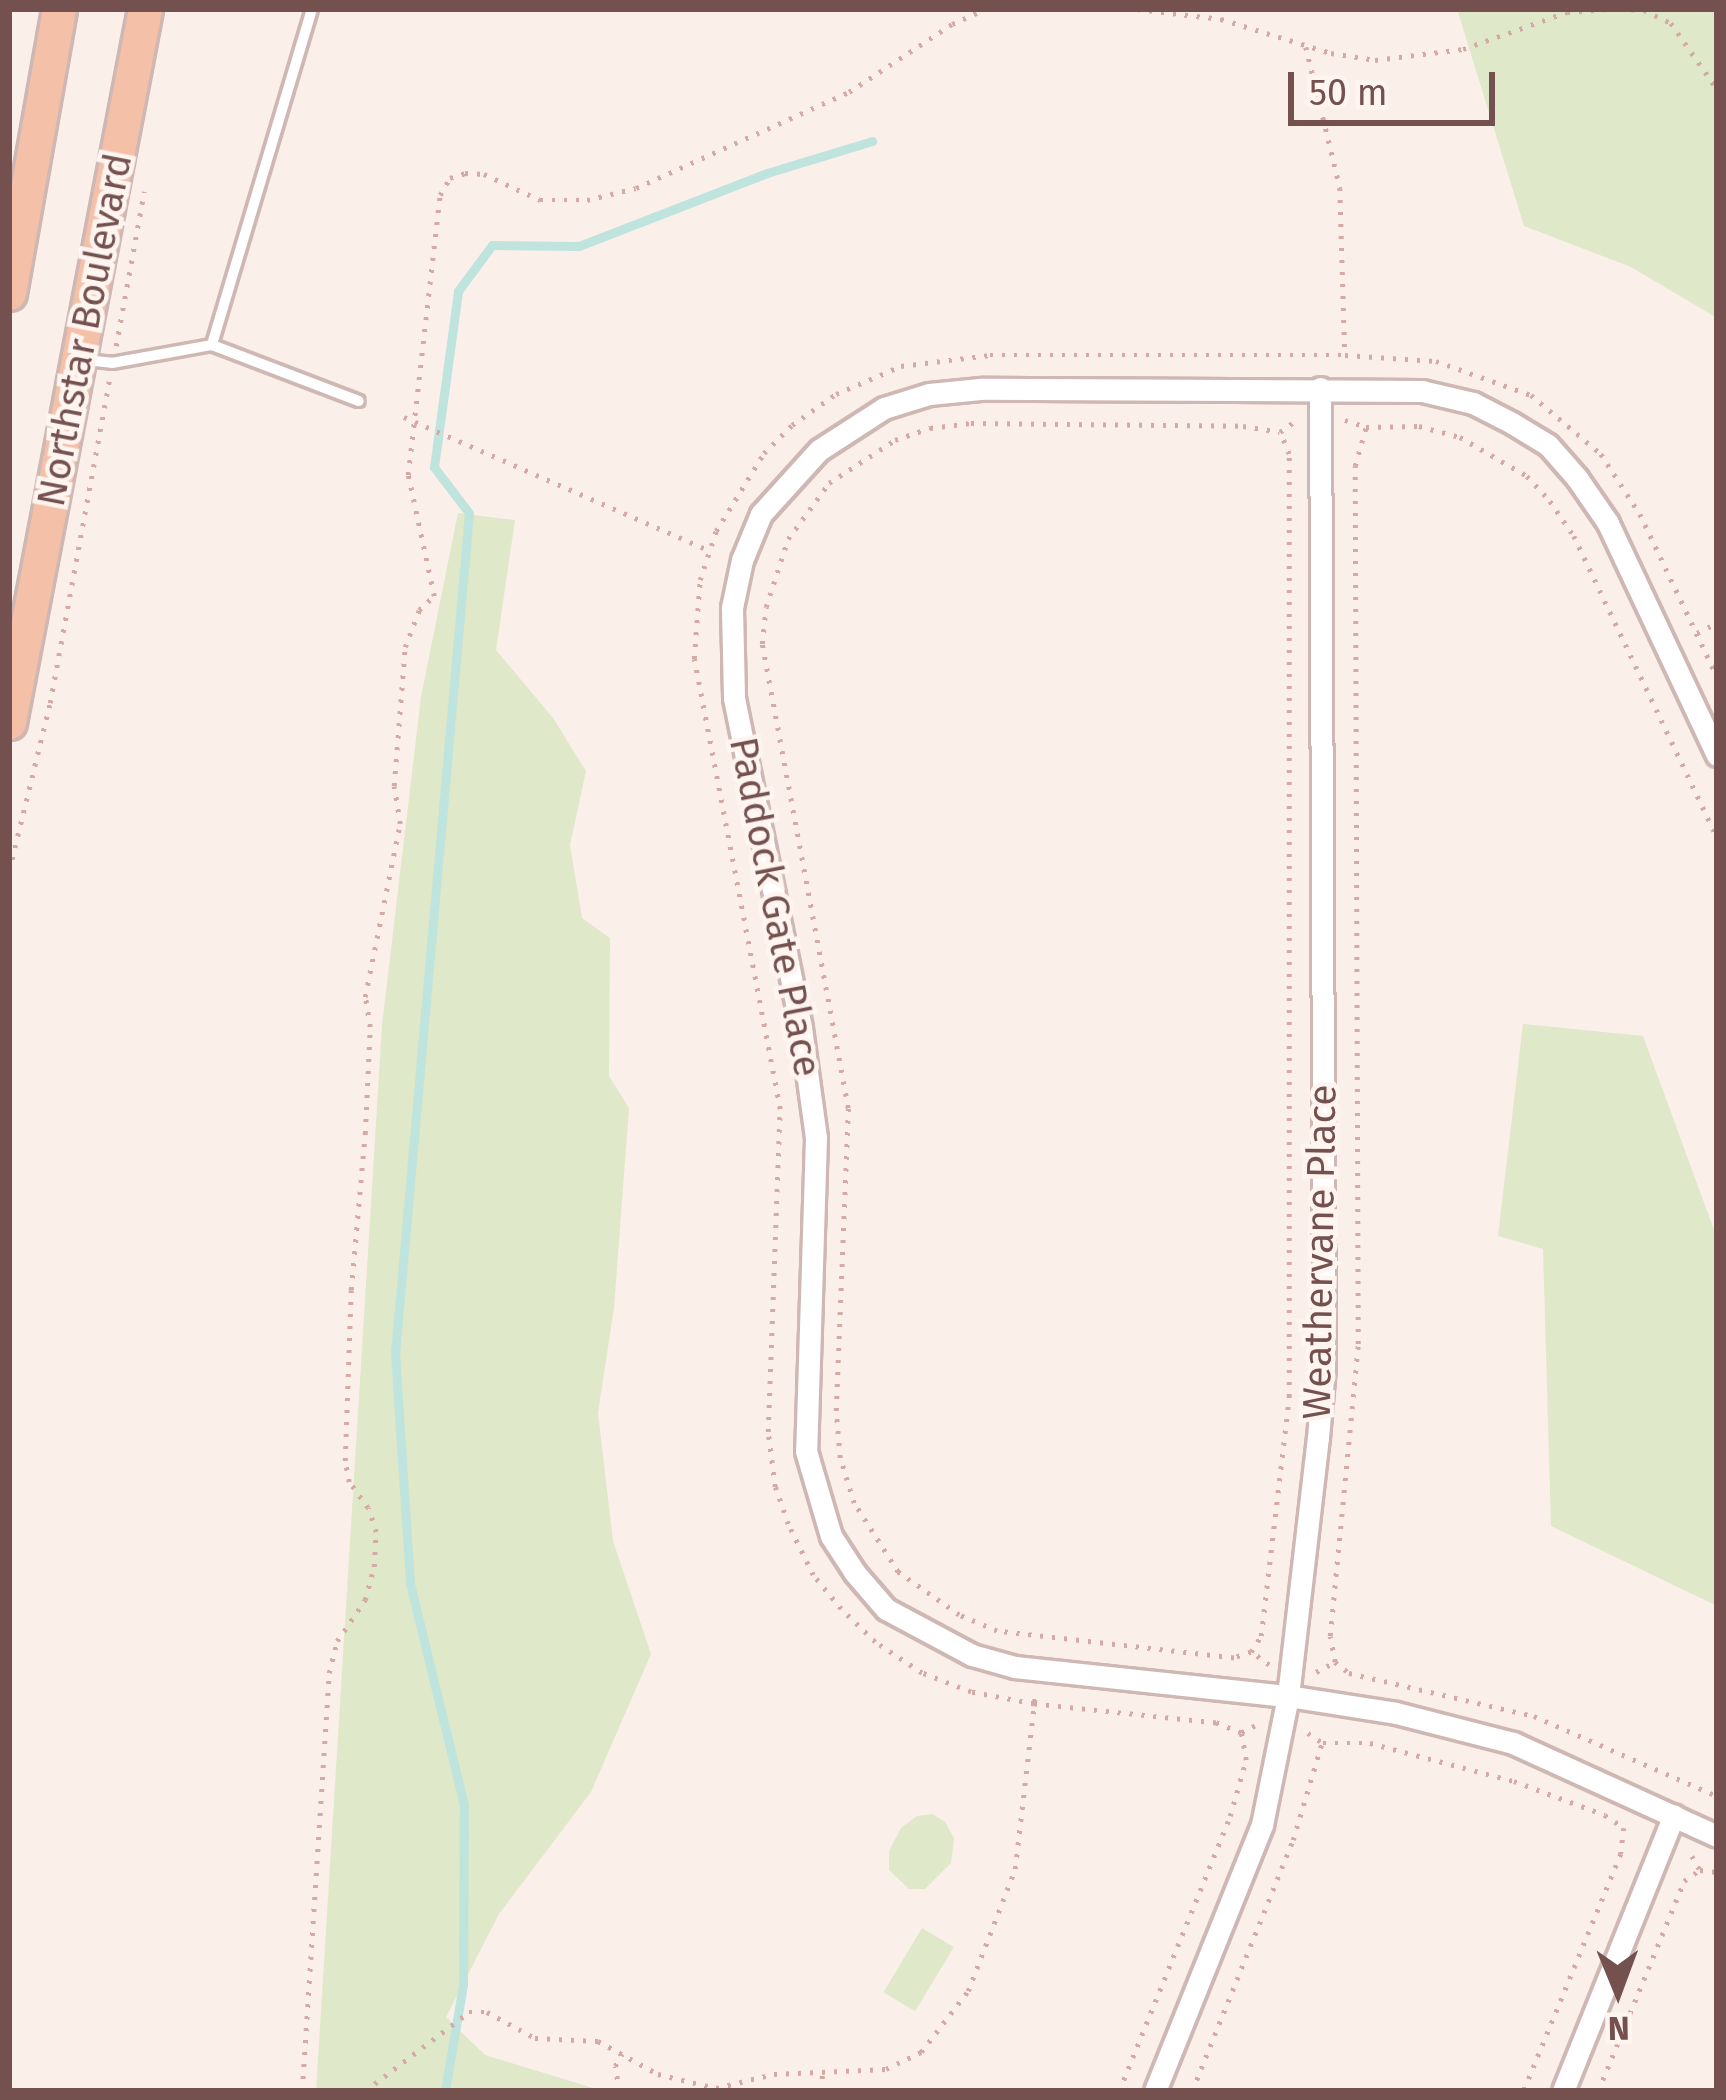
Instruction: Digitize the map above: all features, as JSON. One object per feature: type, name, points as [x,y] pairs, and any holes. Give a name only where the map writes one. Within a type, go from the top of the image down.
[{"type":"main road","name":"Northstar Boulevard","points":[[9,293],[59,9]]},
{"type":"main road","name":"Northstar Boulevard","points":[[9,722],[96,361],[145,9]]},
{"type":"street","name":"Weathervane Place","points":[[1155,2091],[1262,1825],[1288,1696],[1324,1366],[1320,388]]},
{"type":"street","name":"Paddock Gate Place","points":[[1717,755],[1608,524],[1548,445],[1473,403],[1421,391],[980,389],[929,394],[884,407],[819,450],[761,514],[732,608],[734,698],[801,1028],[816,1138],[804,1405],[815,1494],[831,1536],[886,1609],[932,1638],[972,1655],[1039,1670],[1288,1696],[1396,1713],[1513,1743],[1717,1836]]},
{"type":"street","points":[[1563,2091],[1674,1815]]},
{"type":"lane","points":[[212,345],[311,9]]},
{"type":"lane","points":[[96,361],[212,345],[359,401]]},
{"type":"path","points":[[302,2091],[329,1672],[337,1641],[364,1600],[374,1567],[376,1532],[368,1508],[349,1482],[345,1461],[351,1290],[370,1028],[365,997],[400,824],[394,786],[404,647],[419,610],[434,596],[408,475],[440,195],[451,178],[484,174],[540,200],[587,200],[636,188],[849,92],[952,24],[986,9]]},
{"type":"path","points":[[1137,9],[1221,19],[1375,60],[1463,49],[1567,12],[1608,9]]},
{"type":"path","points":[[1619,9],[1644,10],[1671,23],[1717,89]]},
{"type":"path","points":[[1306,44],[1340,188],[1345,355]]},
{"type":"path","points":[[9,871],[50,704],[96,361],[147,174]]},
{"type":"path","points":[[1241,1733],[1216,1723],[1034,1704],[971,1692],[922,1673],[875,1642],[813,1575],[776,1487],[768,1432],[780,1109],[698,693],[694,623],[710,551],[736,493],[792,425],[836,394],[901,366],[990,355],[1401,356],[1471,370],[1531,395],[1568,422],[1623,484],[1717,676]]},
{"type":"path","points":[[404,417],[710,551]]},
{"type":"path","points":[[1280,432],[1293,419],[1355,421],[1366,427],[1402,424],[1460,437],[1527,476],[1574,536],[1717,838]]},
{"type":"path","points":[[970,423],[1243,427],[1280,432],[1289,454],[1288,1397],[1261,1636],[1251,1652],[1234,1658],[997,1631],[959,1615],[898,1572],[854,1503],[840,1458],[836,1411],[848,1108],[762,644],[766,608],[788,538],[829,483],[895,440],[930,428],[970,423]]},
{"type":"path","points":[[1366,427],[1355,466],[1358,1344],[1330,1636],[1335,1662],[1348,1673],[1534,1716],[1717,1796]]},
{"type":"path","points":[[1697,633],[1717,623]]},
{"type":"path","points":[[1251,1652],[1261,1664],[1320,1672],[1335,1662]]},
{"type":"path","points":[[365,2091],[440,2029],[469,2012],[487,2012],[535,2038],[598,2041],[688,2086],[716,2088],[774,2074],[886,2069],[921,2052],[968,1990],[1016,1869],[1039,1670]]},
{"type":"path","points":[[1241,1733],[1254,1726],[1282,1729],[1315,1734],[1323,1742],[1370,1743],[1445,1760],[1587,1808],[1624,1828],[1635,1825]]},
{"type":"path","points":[[1119,2091],[1230,1816],[1246,1760],[1241,1733]]},
{"type":"path","points":[[1192,2091],[1293,1840],[1323,1742]]},
{"type":"path","points":[[1524,2091],[1621,1854],[1624,1828]]},
{"type":"path","points":[[1692,1856],[1700,1870]]},
{"type":"path","points":[[1598,2091],[1684,1881],[1700,1870],[1717,1872]]},
{"type":"path","points":[[619,2091],[615,2066],[622,2054]]},
{"type":"path","points":[[822,2074],[822,2091]]},
{"type":"green space","points":[[1457,9],[1717,9],[1717,318],[1631,267],[1524,226]]},
{"type":"green space","points":[[458,513],[515,520],[496,650],[553,718],[586,771],[570,845],[582,918],[610,938],[609,1076],[629,1108],[614,1308],[598,1413],[613,1541],[651,1654],[591,1792],[499,1914],[446,2017],[485,2055],[603,2091],[316,2091],[382,1025],[421,697]]},
{"type":"green space","points":[[1523,1024],[1643,1036],[1717,1238],[1717,1606],[1551,1526],[1543,1249],[1498,1236]]},
{"type":"green space","points":[[933,1814],[945,1822],[954,1838],[951,1863],[925,1889],[909,1889],[889,1870],[889,1851],[901,1828],[917,1816]]},
{"type":"green space","points":[[922,1928],[954,1947],[915,2011],[883,1992]]},
{"type":"waterway","points":[[445,2091],[463,1985],[464,1805],[410,1584],[395,1354],[469,513],[434,467],[458,291],[492,245],[579,246],[767,173],[872,141]]}]
